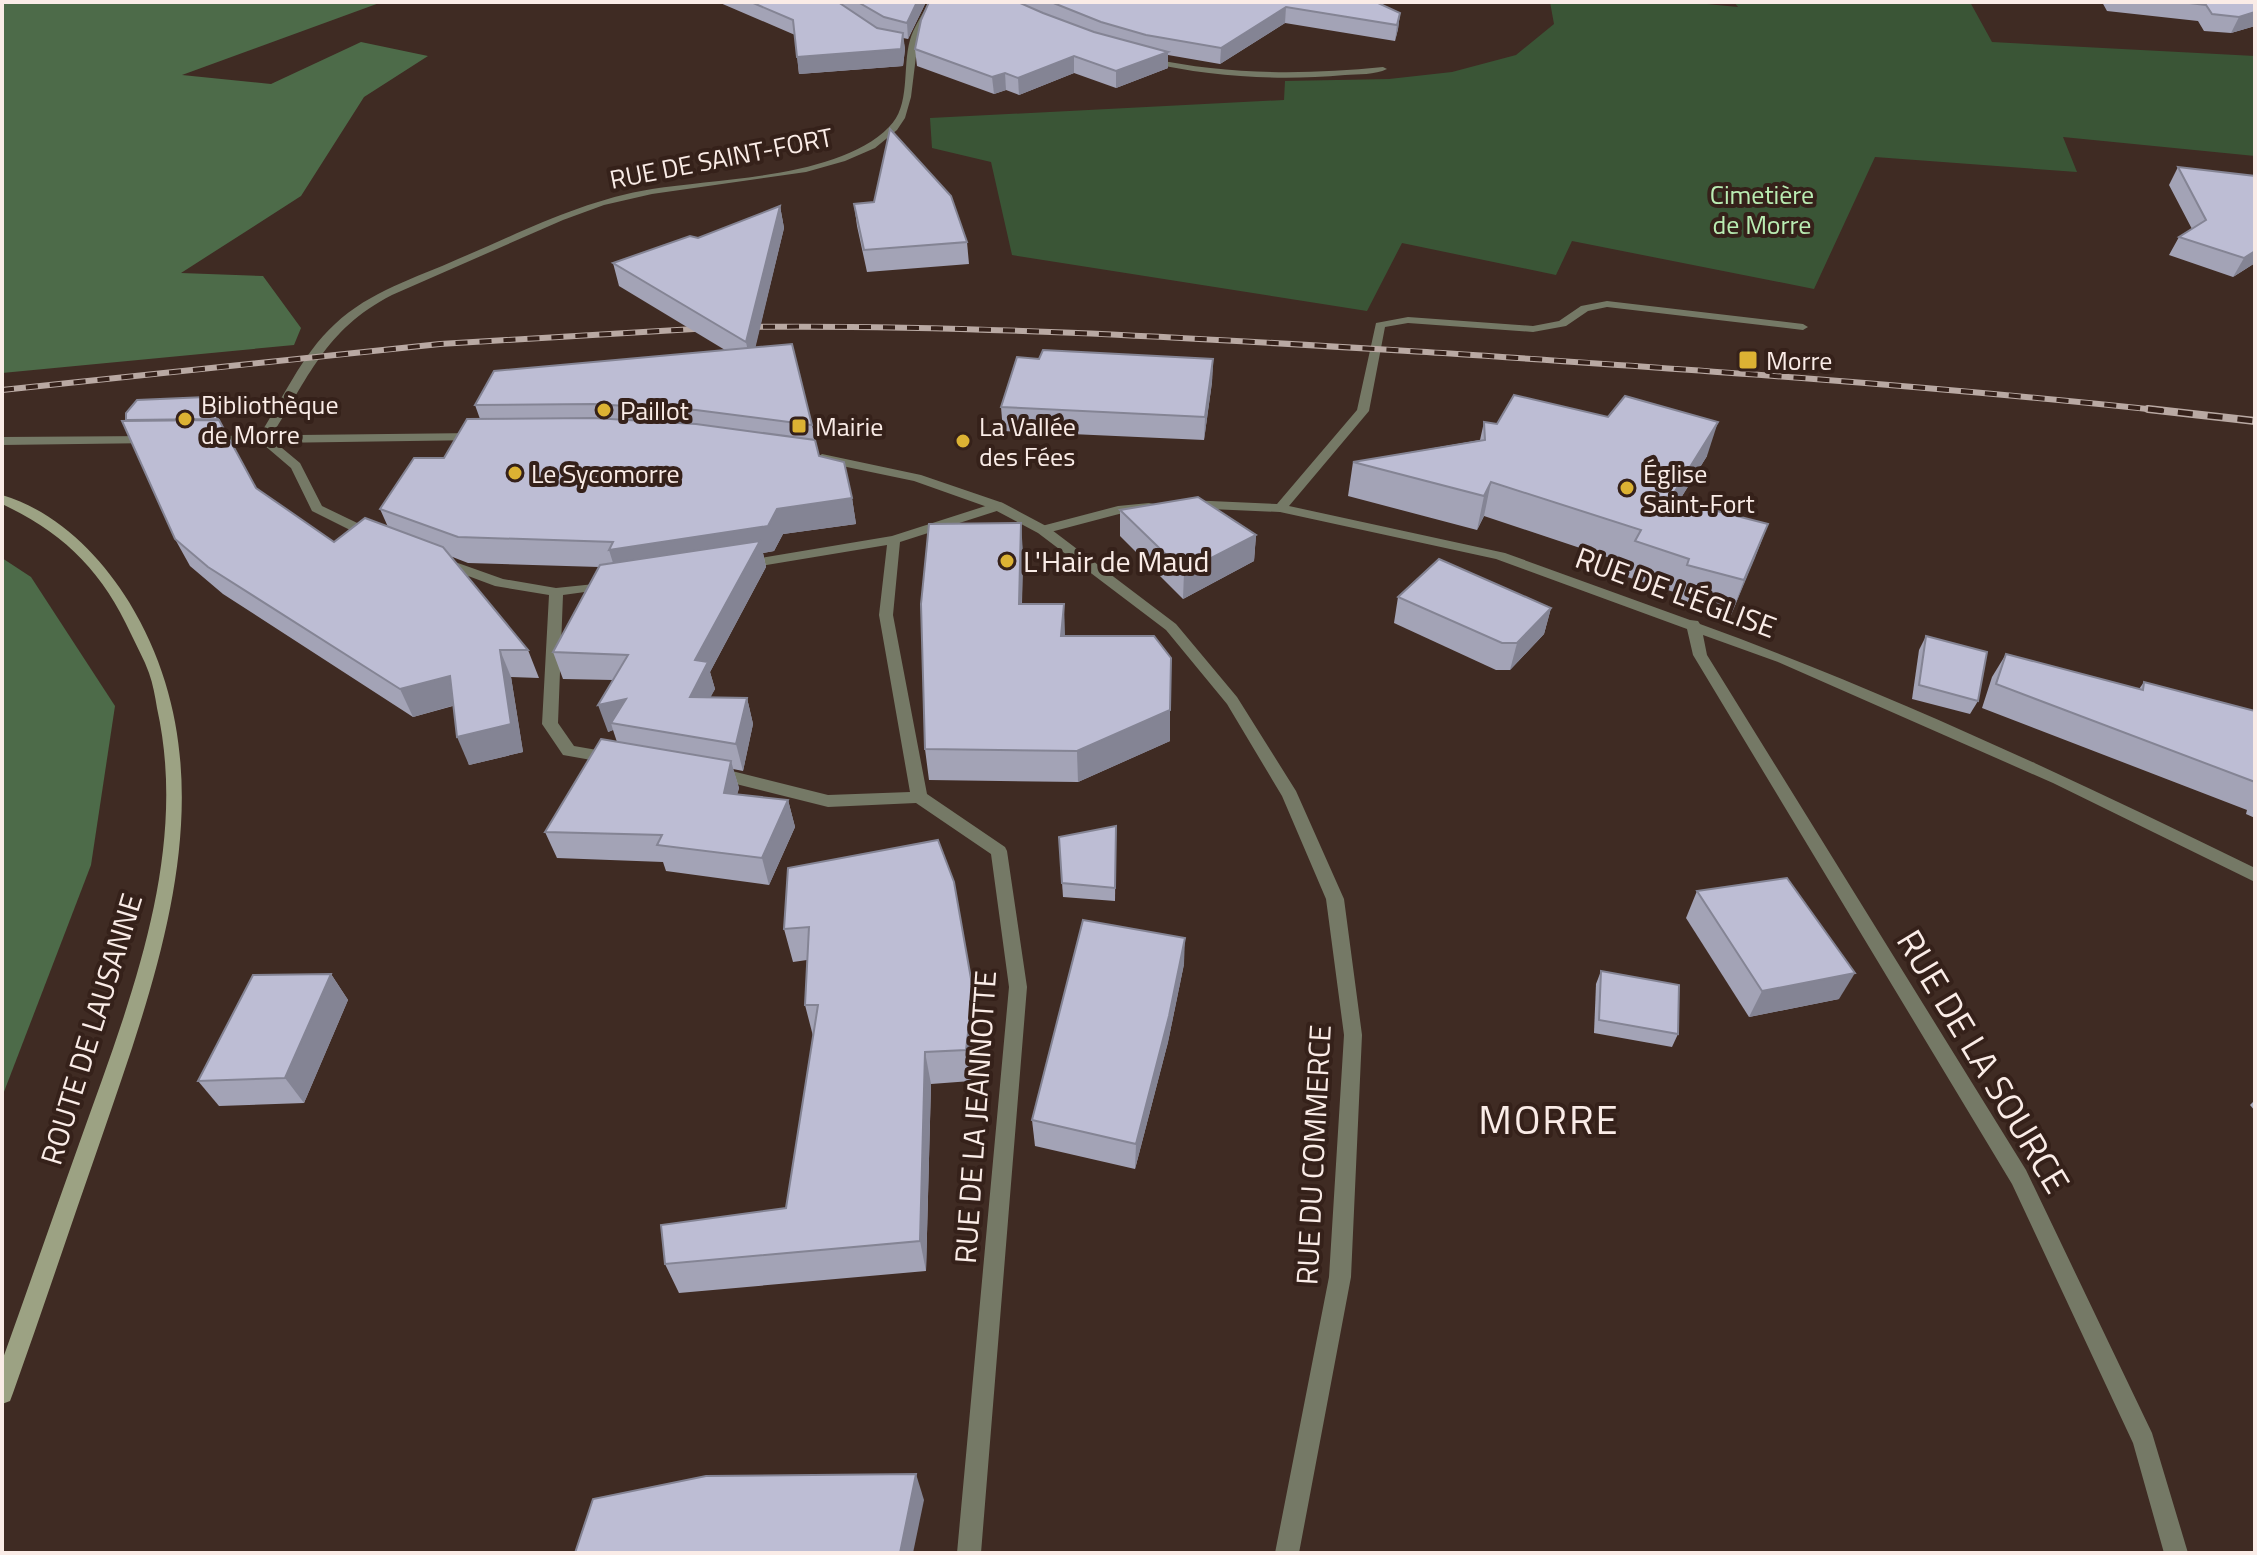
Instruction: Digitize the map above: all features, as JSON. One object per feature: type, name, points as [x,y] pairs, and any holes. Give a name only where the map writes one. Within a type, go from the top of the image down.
[{"type":"main road","name":"ROUTE DE LAUSANNE","points":[[2,499],[41,520],[103,572],[137,627],[165,694],[175,750],[176,811],[161,914],[126,1039],[2,1393]]},
{"type":"street","name":"RUE DE SAINT-FORT","points":[[263,439],[328,334],[352,314],[398,290],[572,213],[619,198],[828,163],[869,148],[894,128],[904,110],[913,45],[933,2]]},
{"type":"street","points":[[898,42],[913,45]]},
{"type":"street","points":[[1144,58],[1231,76],[1303,77],[1383,69]]},
{"type":"street","points":[[1280,508],[1363,411],[1380,325],[1387,322],[1408,320],[1533,329],[1562,324],[1585,308],[1607,304],[1803,327]]},
{"type":"street","points":[[202,440],[488,437]]},
{"type":"street","points":[[263,439],[296,466],[317,508],[381,538]]},
{"type":"street","points":[[2,441],[171,440]]},
{"type":"street","name":"RUE DU COMMERCE","points":[[804,456],[917,478],[998,506],[1043,530],[1171,627],[1232,701],[1290,795],[1335,899],[1353,1035],[1340,1277],[1287,1553]]},
{"type":"street","name":"RUE DE L'ÉGLISE","points":[[1180,505],[1280,508],[1500,556],[1783,659],[2059,779],[2255,876]]},
{"type":"street","points":[[734,567],[894,540],[998,506]]},
{"type":"street","points":[[1043,530],[1118,510],[1164,506]]},
{"type":"street","points":[[701,771],[828,801],[919,797],[886,615],[894,540]]},
{"type":"street","points":[[425,555],[500,583],[556,592],[630,582]]},
{"type":"street","points":[[556,592],[550,724],[569,751],[628,760]]},
{"type":"street","name":"RUE DE LA SOURCE","points":[[1693,624],[1700,655],[1808,837],[2019,1177],[2144,1441],[2176,1553]]},
{"type":"street","name":"RUE DE LA JEANNOTTE","points":[[919,797],[999,851],[1018,987],[969,1553]]},
{"type":"green space","points":[[2,2],[382,2],[182,75],[271,84],[361,42],[428,56],[364,97],[301,196],[181,273],[263,276],[301,328],[294,345],[2,373]]},
{"type":"green space","name":"Cimetière de Morre","points":[[1550,2],[1686,2],[1738,7],[1734,2],[1970,2],[1992,42],[2255,56],[2255,156],[2063,137],[2077,172],[1875,157],[1814,289],[1572,241],[1556,275],[1402,243],[1367,311],[1012,255],[991,162],[932,148],[930,118],[1284,100],[1285,81],[1389,79],[1452,72],[1516,55],[1554,24]]},
{"type":"green space","points":[[2,558],[31,577],[115,706],[91,865],[2,1097]]},
{"type":"building","points":[[751,2],[838,2],[877,28],[903,33],[901,49],[797,57],[793,20]]},
{"type":"building","points":[[858,2],[917,2],[907,23],[884,17]]},
{"type":"building","points":[[929,2],[1018,2],[1094,32],[1168,52],[1116,71],[1074,56],[1018,78],[1005,73],[992,77],[915,49],[921,20]]},
{"type":"building","points":[[1051,2],[1376,2],[1400,13],[1397,25],[1286,7],[1221,48],[1146,35],[1101,22]]},
{"type":"building","points":[[2181,2],[2255,2],[2255,12],[2239,17],[2212,14],[2206,5]]},
{"type":"building","points":[[890,129],[951,196],[967,242],[864,250],[854,204],[874,202]]},
{"type":"building","points":[[2178,167],[2255,176],[2255,251],[2244,258],[2179,237],[2206,220]]},
{"type":"building","points":[[780,206],[746,342],[613,263],[690,236],[698,238]]},
{"type":"building","points":[[792,344],[812,425],[696,410],[593,404],[475,405],[494,371]]},
{"type":"building","points":[[1043,350],[1213,359],[1205,417],[1001,407],[1017,357],[1039,359]]},
{"type":"building","points":[[1514,395],[1608,417],[1625,396],[1718,422],[1670,499],[1768,524],[1744,580],[1687,565],[1689,559],[1635,541],[1641,530],[1491,482],[1484,496],[1353,462],[1485,440],[1484,422],[1497,424]]},
{"type":"building","points":[[206,397],[218,419],[126,420],[126,413],[137,400]]},
{"type":"building","points":[[593,418],[696,424],[815,440],[819,456],[844,462],[852,498],[777,509],[768,526],[609,550],[613,542],[458,537],[380,509],[414,458],[444,458],[467,419]]},
{"type":"building","points":[[219,420],[256,488],[334,542],[365,518],[443,547],[528,650],[500,650],[511,724],[457,737],[450,676],[400,689],[208,567],[175,539],[122,421]]},
{"type":"building","points":[[1198,497],[1256,535],[1184,572],[1120,510]]},
{"type":"building","points":[[1021,523],[1019,604],[1064,604],[1061,636],[1154,636],[1171,658],[1170,710],[1077,751],[925,749],[921,604],[929,524]]},
{"type":"building","points":[[760,541],[695,660],[708,662],[690,697],[747,698],[736,744],[611,723],[626,699],[598,705],[628,655],[553,652],[600,565]]},
{"type":"building","points":[[1439,559],[1551,608],[1517,643],[1502,643],[1398,597]]},
{"type":"building","points":[[1926,636],[1987,652],[1978,701],[1919,685]]},
{"type":"building","points":[[2006,654],[2143,690],[2144,682],[2255,711],[2255,782],[1996,684]]},
{"type":"building","points":[[601,739],[731,761],[724,793],[788,800],[762,858],[657,845],[662,835],[545,832]]},
{"type":"building","points":[[1116,826],[1115,888],[1062,883],[1059,837]]},
{"type":"building","points":[[938,840],[954,882],[973,990],[966,1050],[925,1052],[920,1241],[665,1264],[661,1225],[786,1208],[818,1005],[805,1005],[809,927],[784,929],[788,868]]},
{"type":"building","points":[[1787,878],[1855,973],[1762,991],[1697,891]]},
{"type":"building","points":[[1083,920],[1185,938],[1169,1016],[1136,1144],[1032,1120]]},
{"type":"building","points":[[1601,971],[1679,985],[1678,1034],[1599,1020]]},
{"type":"building","points":[[331,974],[285,1078],[198,1081],[253,975]]},
{"type":"building","points":[[916,1474],[900,1553],[575,1553],[593,1499],[706,1476]]},
{"type":"railway","points":[[739,327],[1003,330],[1355,348],[1804,378],[2165,411]]},
{"type":"railway","points":[[2,390],[440,344],[711,328]]},
{"type":"railway","points":[[2148,409],[2165,411]]},
{"type":"railway","points":[[2165,411],[2255,421]]},
{"type":"place","name":"Morre","points":[[1748,360]]},
{"type":"place","name":"Paillot","points":[[604,410]]},
{"type":"place","name":"Bibliothèque de Morre","points":[[185,419]]},
{"type":"place","name":"Mairie","points":[[799,426]]},
{"type":"place","name":"La Vallée des Fées","points":[[963,441]]},
{"type":"place","name":"Le Sycomorre","points":[[515,473]]},
{"type":"place","name":"Église Saint-Fort","points":[[1627,488]]},
{"type":"place","name":"L'Hair de Maud","points":[[1007,561]]},
{"type":"district","name":"MORRE","points":[[1549,1119]]}]
